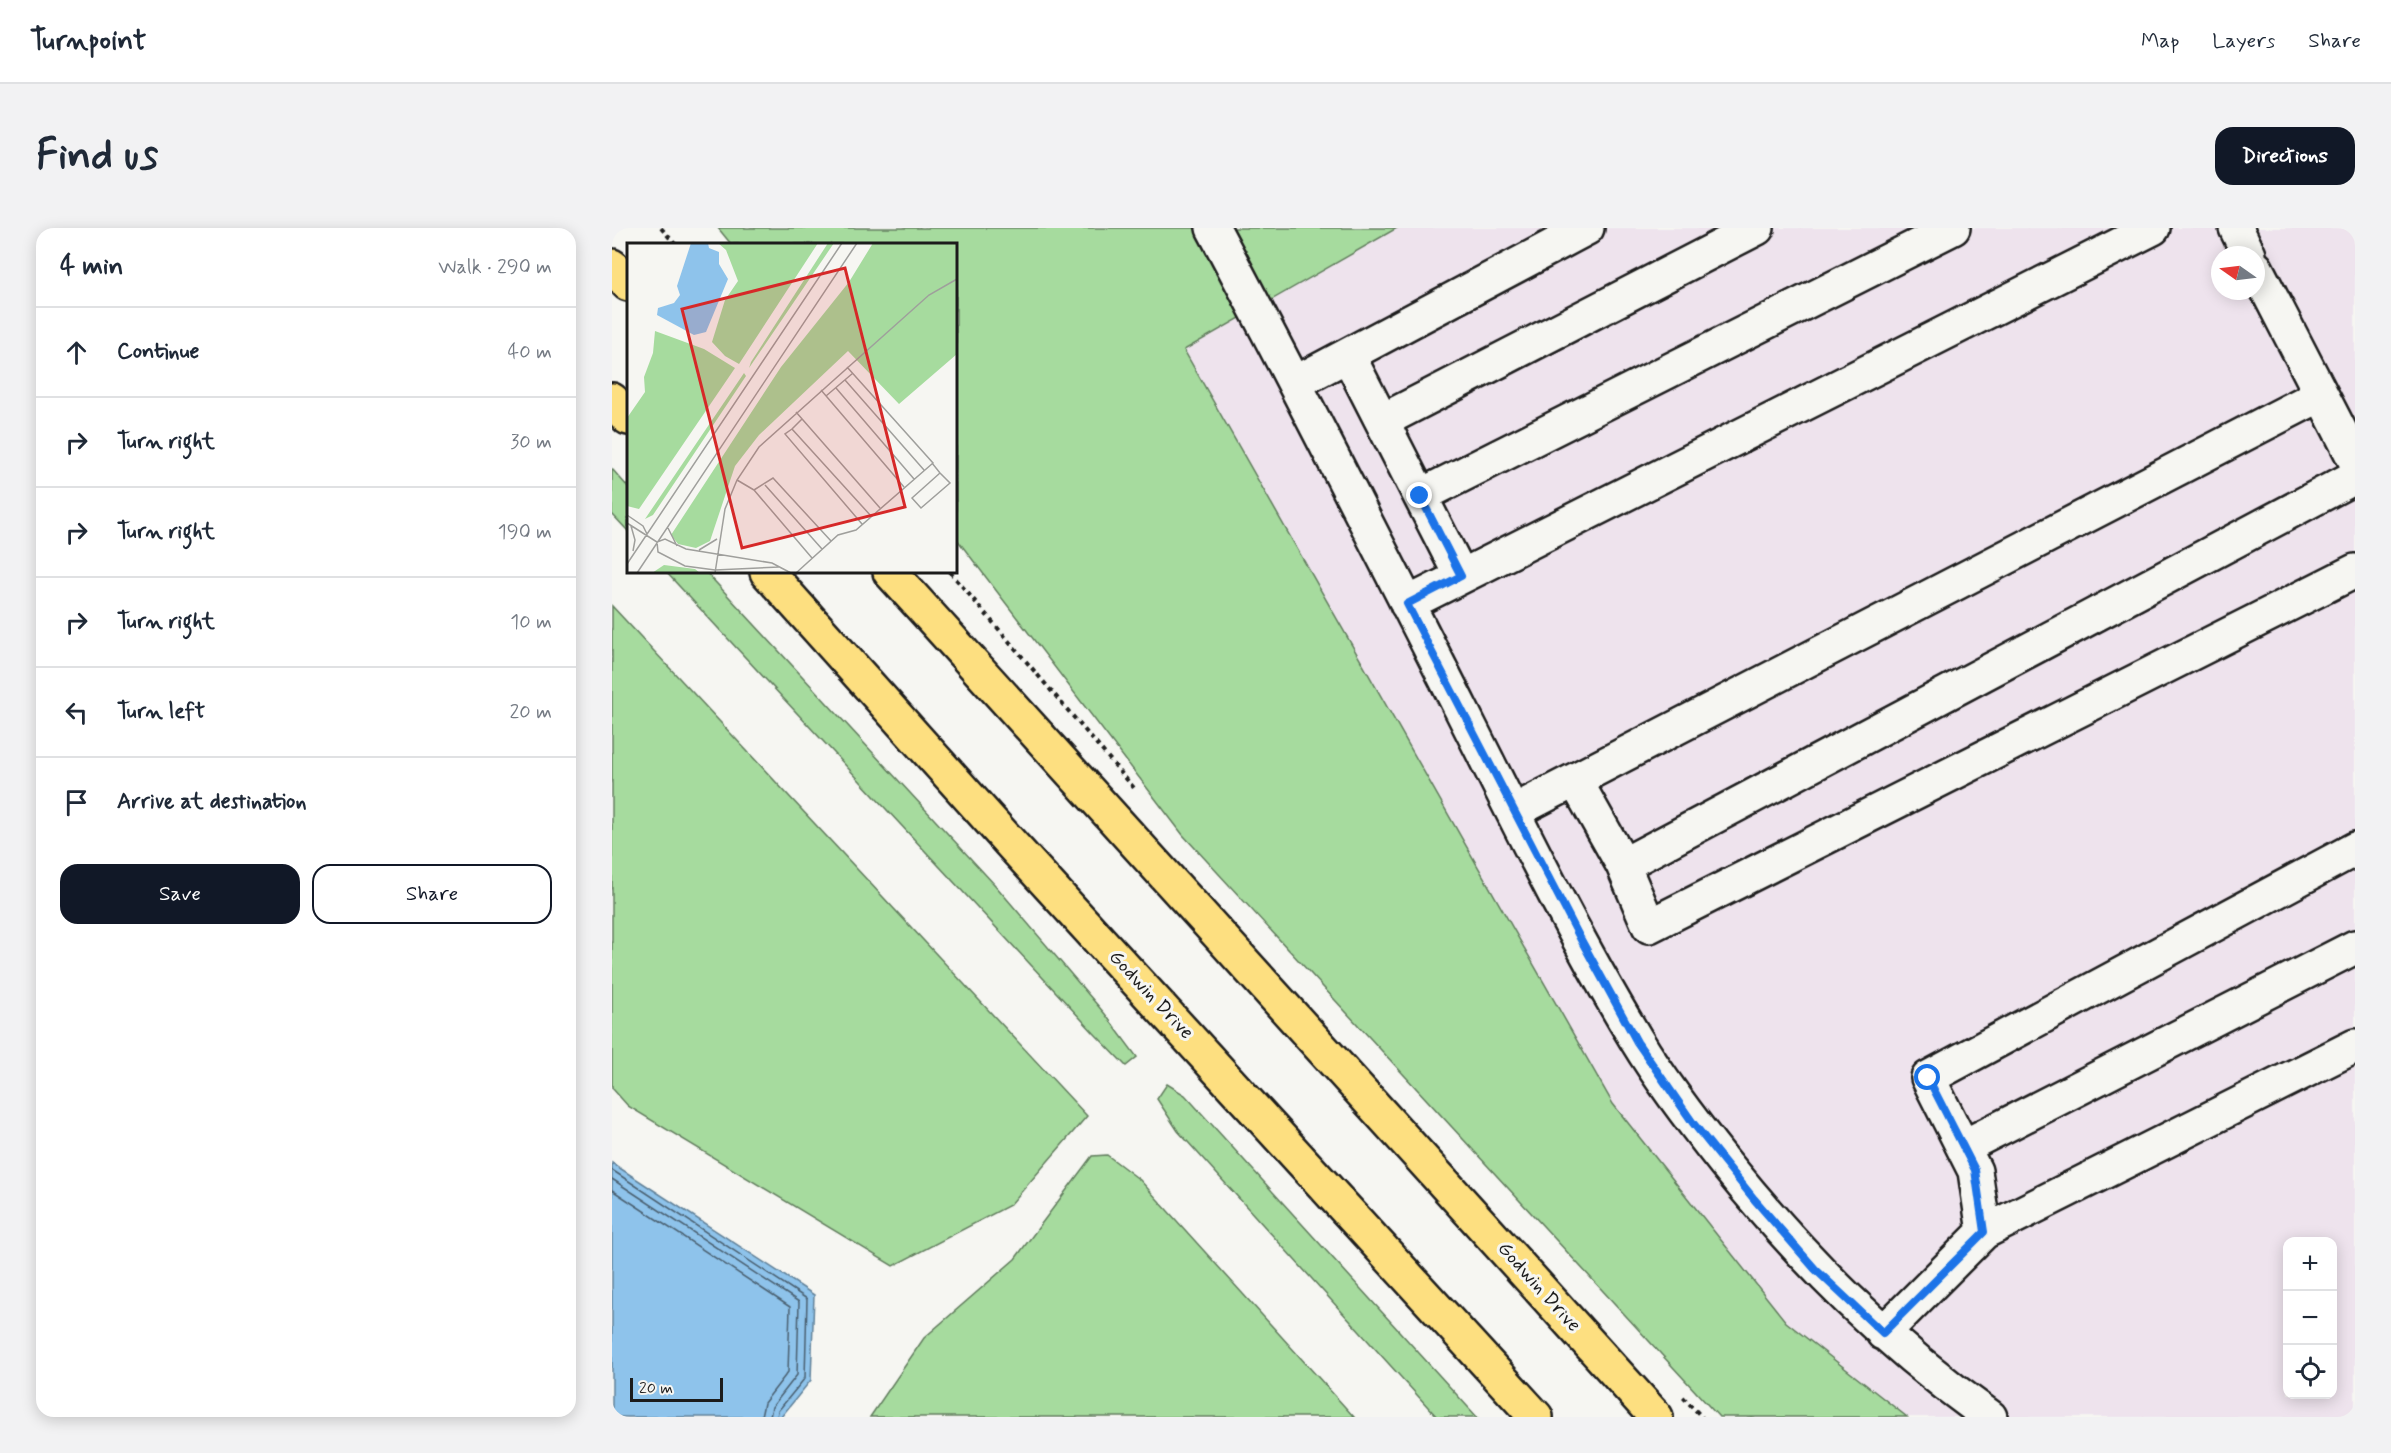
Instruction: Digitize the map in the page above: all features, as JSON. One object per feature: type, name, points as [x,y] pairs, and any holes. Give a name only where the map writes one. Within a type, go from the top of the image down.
[{"type":"main road","points":[[612,266],[627,283]]},
{"type":"main road","points":[[612,400],[627,417]]},
{"type":"main road","name":"Godwin Drive","points":[[768,573],[1013,846],[1536,1417]]},
{"type":"main road","name":"Godwin Drive","points":[[891,573],[1656,1417]]},
{"type":"lane","points":[[1213,228],[1295,383],[1513,812],[1637,1042],[1693,1123],[1754,1199],[1815,1269],[1883,1333],[1960,1396],[1990,1417]]},
{"type":"lane","points":[[1295,383],[1587,228]]},
{"type":"lane","points":[[1382,421],[1757,228]]},
{"type":"lane","points":[[1420,496],[1953,228]]},
{"type":"lane","points":[[1407,604],[2153,228]]},
{"type":"lane","points":[[2236,228],[2245,246]]},
{"type":"lane","points":[[2265,286],[2355,460]]},
{"type":"lane","points":[[1348,355],[1461,576]]},
{"type":"lane","points":[[1513,812],[2320,395]]},
{"type":"lane","points":[[1623,866],[2355,477]]},
{"type":"lane","points":[[1575,780],[1623,866],[1649,926],[2355,571]]},
{"type":"lane","points":[[1984,1232],[1975,1170],[1928,1078],[2355,849]]},
{"type":"lane","points":[[1963,1148],[2355,947]]},
{"type":"lane","points":[[1883,1333],[1984,1232],[2355,1046]]},
{"type":"path","points":[[661,228],[674,243]]},
{"type":"shaded area","points":[[1126,228],[2355,228],[2355,1417],[1907,1417],[1786,1322],[1613,1104],[1183,350]]},
{"type":"green space","points":[[718,228],[1397,228],[1184,350],[1613,1104],[1786,1322],[1907,1417],[1719,1417],[1183,835],[957,539],[957,243],[730,243]]},
{"type":"green space","points":[[612,469],[627,486],[627,530],[612,514]]},
{"type":"green space","points":[[667,573],[707,573],[995,885],[1105,1014],[1137,1057],[1126,1066]]},
{"type":"green space","points":[[612,606],[1087,1116],[1010,1205],[893,1266],[628,1106],[612,1088]]},
{"type":"green space","points":[[1167,1084],[1185,1095],[1477,1417],[1437,1417],[1178,1131],[1157,1099]]},
{"type":"green space","points":[[1107,1155],[1140,1180],[1354,1417],[870,1417],[924,1338],[1015,1259],[1092,1156]]},
{"type":"water","points":[[612,1163],[814,1295],[811,1380],[781,1417],[612,1417]]},
{"type":"route","points":[[1420,496],[1461,576],[1407,604],[1580,938],[1637,1042],[1693,1123],[1754,1199],[1815,1269],[1883,1333],[1984,1232],[1975,1170],[1928,1078]]}]
